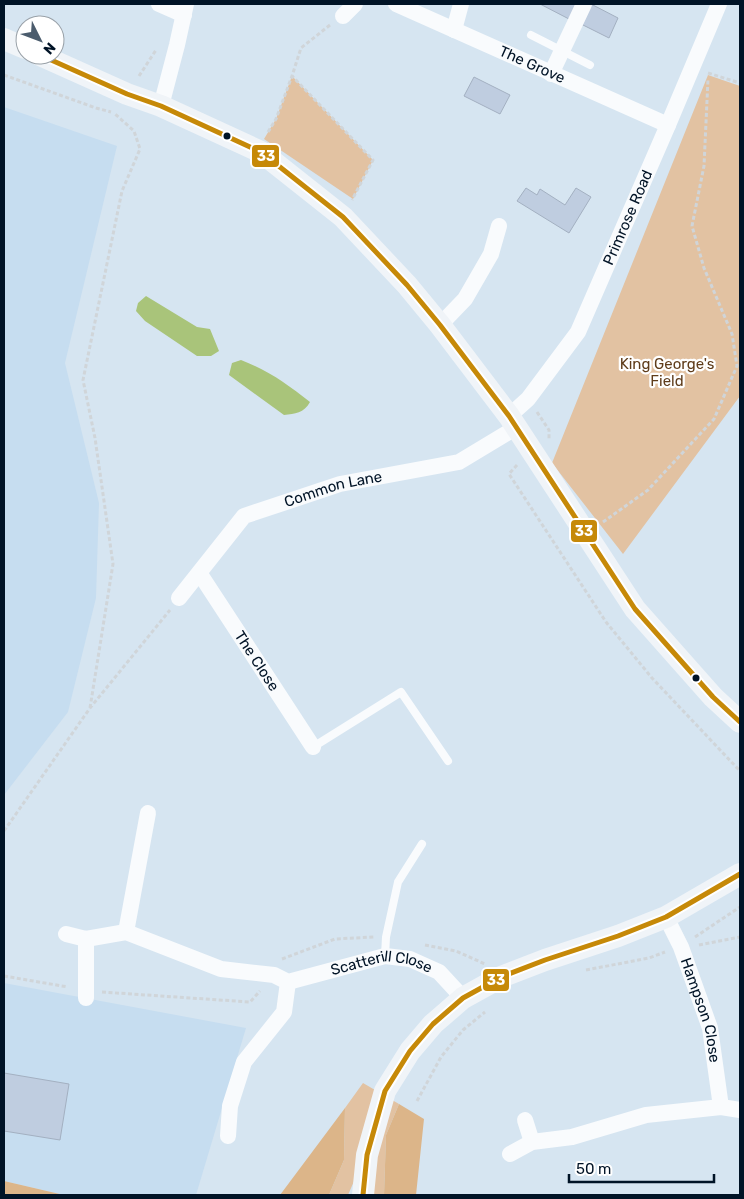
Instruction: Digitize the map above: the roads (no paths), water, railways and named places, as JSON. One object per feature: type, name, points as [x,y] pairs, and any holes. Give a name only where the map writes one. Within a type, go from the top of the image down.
[{"type":"street","points":[[159,4],[185,9],[161,106]]},
{"type":"street","points":[[343,16],[354,4]]},
{"type":"street","name":"The Grove","points":[[396,4],[668,126]]},
{"type":"street","points":[[454,30],[461,4]]},
{"type":"street","points":[[551,74],[584,4]]},
{"type":"street","name":"Primrose Road","points":[[513,422],[578,332],[719,4]]},
{"type":"street","points":[[62,65],[127,94],[161,106],[261,152],[343,218],[407,286],[440,325],[513,422],[635,609],[713,697],[740,722]]},
{"type":"street","points":[[440,325],[465,299],[491,254],[499,226]]},
{"type":"street","name":"Common Lane","points":[[179,598],[200,574],[244,516],[340,484],[458,462],[513,422]]},
{"type":"street","name":"The Close","points":[[200,574],[313,747]]},
{"type":"street","points":[[126,932],[148,813]]},
{"type":"street","points":[[363,1195],[367,1155],[385,1091],[410,1051],[433,1024],[463,998],[501,976],[618,936],[666,917],[740,874]]},
{"type":"street","name":"Hampson Close","points":[[666,917],[681,947],[710,1028],[721,1107]]},
{"type":"street","points":[[66,934],[86,938],[126,932],[221,969],[274,975],[288,982],[284,1012],[244,1062],[230,1106],[228,1136]]},
{"type":"street","points":[[86,938],[86,998]]},
{"type":"street","name":"Scatterill Close","points":[[288,982],[385,956],[410,959],[439,972],[463,998]]},
{"type":"street","points":[[510,1154],[532,1142],[572,1137],[646,1115],[721,1107],[740,1110]]},
{"type":"street","points":[[525,1120],[532,1142]]},
{"type":"lane","points":[[531,35],[590,65]]},
{"type":"lane","points":[[313,747],[401,692],[448,761]]},
{"type":"lane","points":[[385,956],[386,937],[398,882],[422,844]]},
{"type":"park label","name":"King George's Field","points":[[667,372]]}]
